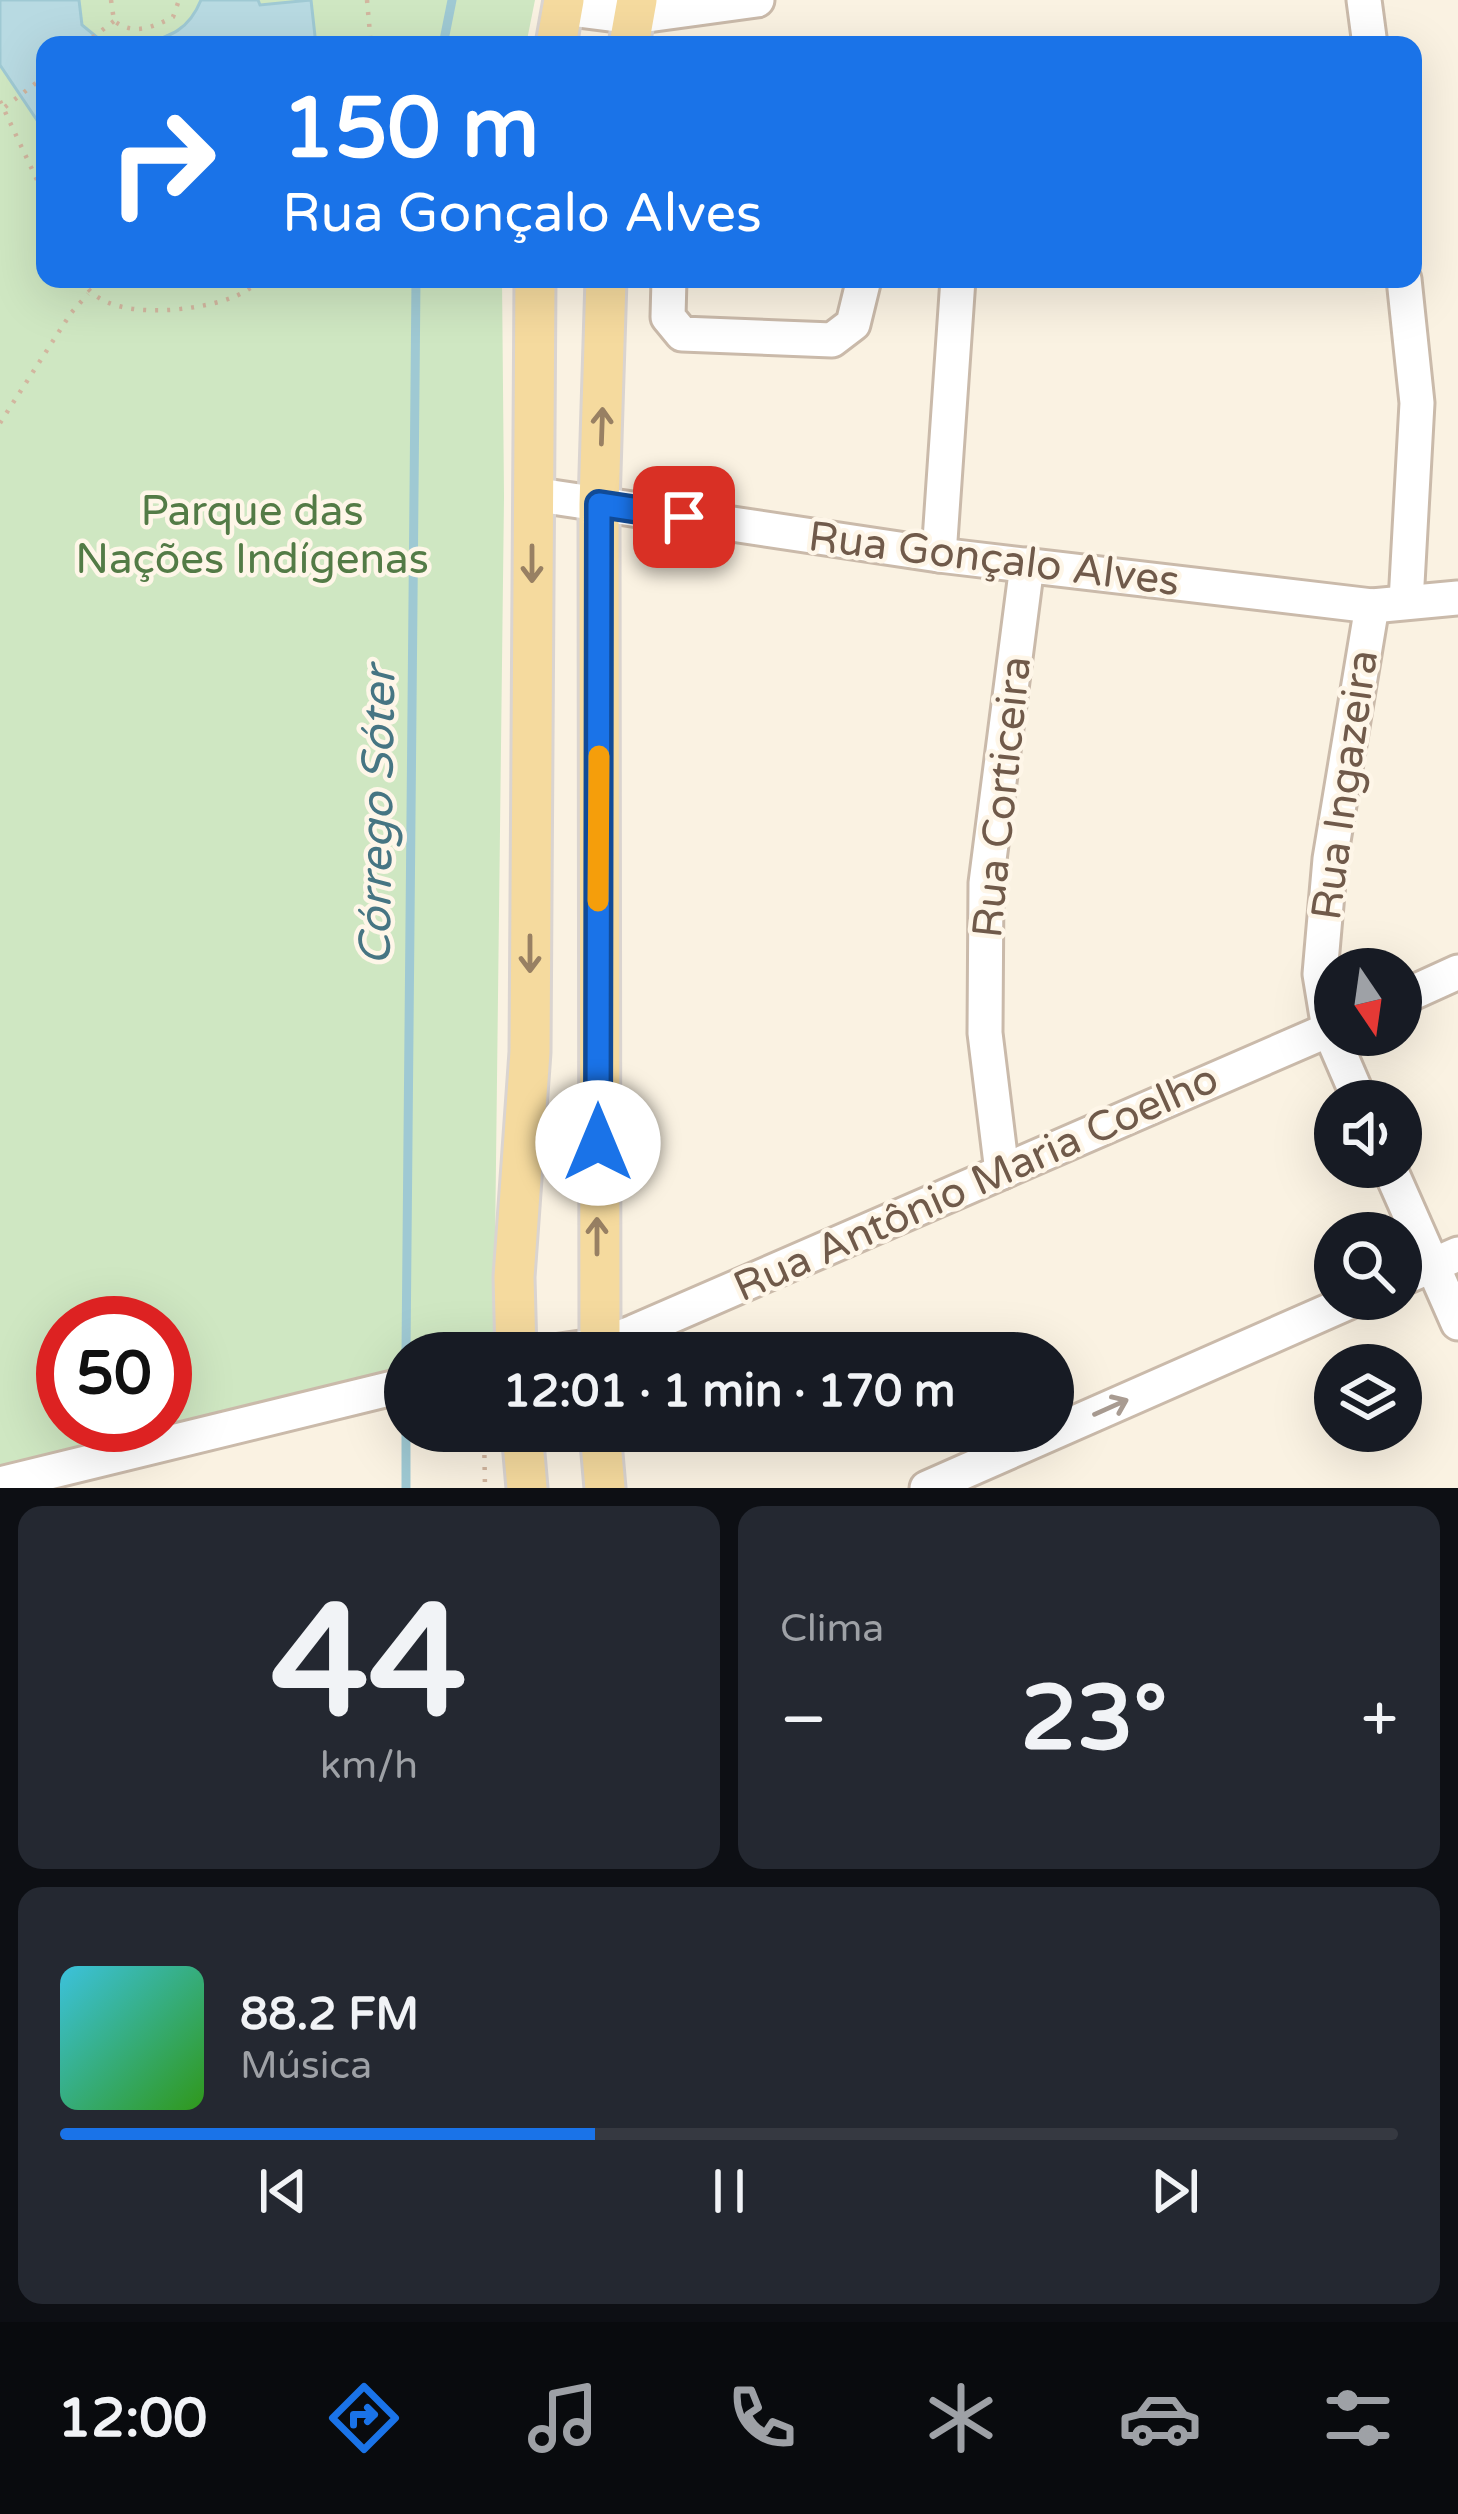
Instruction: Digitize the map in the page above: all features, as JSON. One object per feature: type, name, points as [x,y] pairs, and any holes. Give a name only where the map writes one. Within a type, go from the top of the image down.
[{"type":"main road","points":[[515,1332],[514,1277],[530,1052],[535,288]]},
{"type":"main road","points":[[599,1332],[599,504],[605,288]]},
{"type":"main road","points":[[524,1452],[527,1488]]},
{"type":"main road","points":[[602,1452],[605,1488]]},
{"type":"street","points":[[561,18],[633,21],[757,0]]},
{"type":"street","points":[[1364,0],[1369,36]]},
{"type":"street","points":[[670,288],[668,317],[682,334],[832,340],[853,324],[862,288]]},
{"type":"street","points":[[938,555],[957,288]]},
{"type":"street","name":"Rua Ingazeira","points":[[1405,288],[1417,403],[1406,602]]},
{"type":"street","name":"Rua Gonçalo Alves","points":[[532,494],[938,555],[1372,607],[1458,598]]},
{"type":"street","name":"Rua Corticeira","points":[[1002,1172],[985,1034],[986,883],[1027,566]]},
{"type":"street","name":"Rua Ingazeira","points":[[1322,948],[1330,859],[1372,607]]},
{"type":"street","points":[[1422,988],[1458,972]]},
{"type":"street","name":"Rua Antônio Maria Coelho","points":[[639,1332],[1314,1036]]},
{"type":"street","points":[[1397,1188],[1458,1323]]},
{"type":"street","points":[[927,1488],[1314,1318]]},
{"type":"street","points":[[0,1484],[384,1390]]},
{"type":"path","points":[[111,0],[115,20],[124,28],[148,30],[173,17],[179,0]]},
{"type":"path","points":[[367,0],[370,36]]},
{"type":"path","points":[[95,36],[115,20]]},
{"type":"path","points":[[36,83],[2,104],[36,178]]},
{"type":"path","points":[[86,288],[106,303],[169,312],[233,297],[249,288]]},
{"type":"path","points":[[0,423],[88,294]]},
{"type":"path","points":[[484,1452],[485,1488]]},
{"type":"green space","name":"Parque das Nações Indígenas","points":[[0,0],[535,0],[528,36],[36,36],[36,288],[502,288],[494,1330],[384,1332],[384,1379],[192,1424],[192,1296],[36,1296],[36,1452],[76,1452],[0,1470]]},
{"type":"water","points":[[0,0],[79,0],[82,25],[95,36],[36,36],[36,119],[0,65]]},
{"type":"water","points":[[201,0],[258,0],[260,5],[311,0],[315,36],[165,36],[191,18]]},
{"type":"waterway","name":"Córrego Sóter","points":[[445,36],[452,0]]},
{"type":"waterway","name":"Córrego Sóter","points":[[406,1332],[416,288]]},
{"type":"waterway","name":"Córrego Sóter","points":[[406,1452],[406,1488]]},
{"type":"slow traffic","points":[[598,901],[599,756]]},
{"type":"route","points":[[598,1143],[599,504],[684,517]]}]
